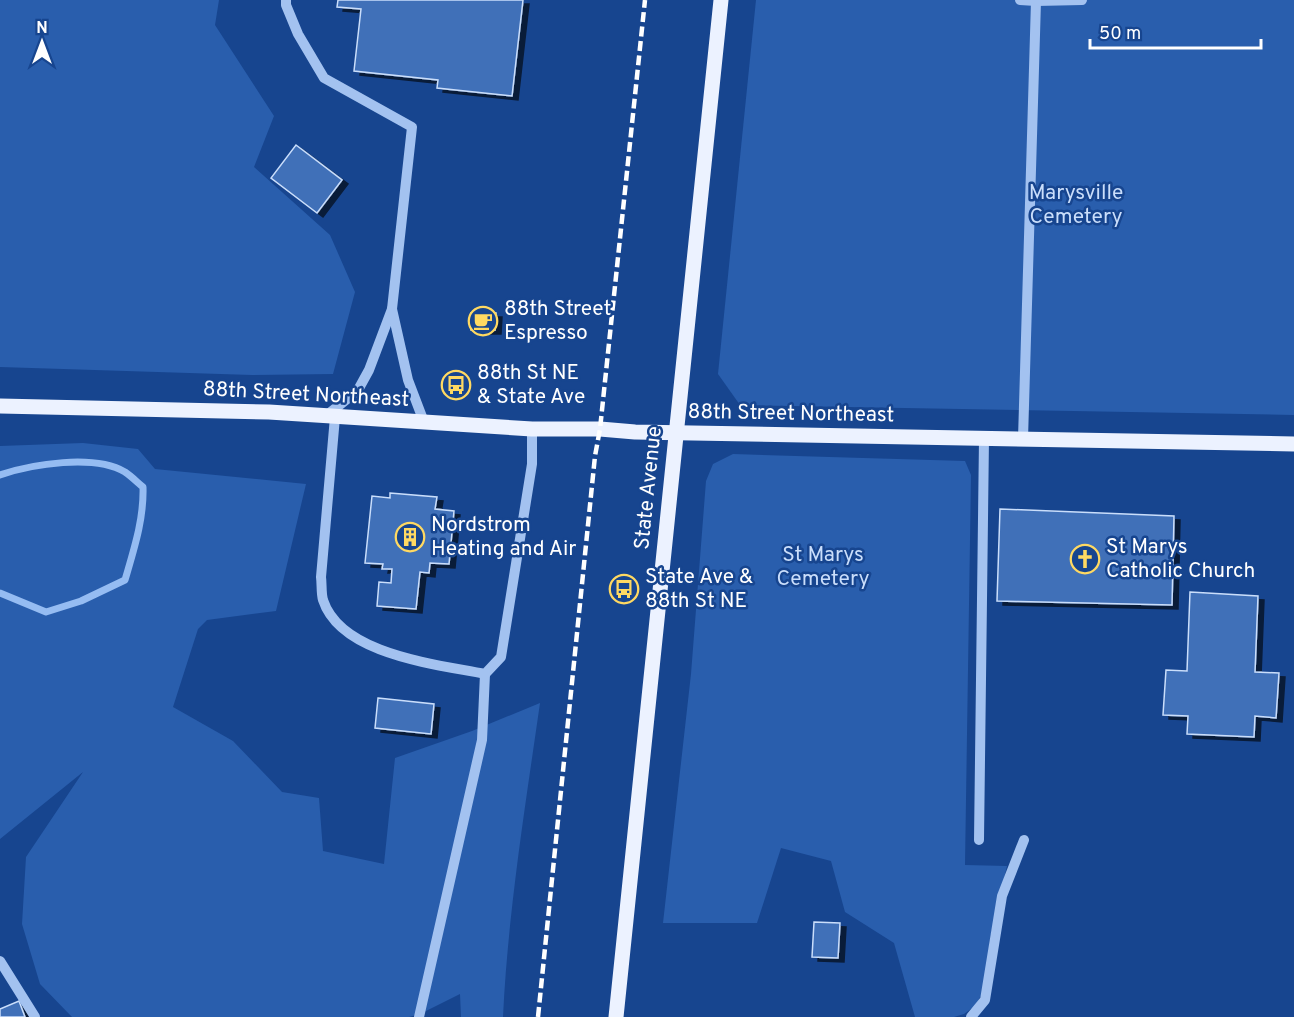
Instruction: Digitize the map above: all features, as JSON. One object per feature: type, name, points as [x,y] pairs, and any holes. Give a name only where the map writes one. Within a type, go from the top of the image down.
[{"type":"main road","name":"State Avenue","points":[[616,1017],[721,0]]},
{"type":"main road","name":"88th Street Northeast","points":[[0,406],[269,412],[532,429],[1294,444]]},
{"type":"lane","points":[[286,0],[298,34],[324,78],[412,127],[392,309],[369,370],[358,390],[330,416],[321,577],[322,599],[343,629],[368,644],[406,658],[484,674]]},
{"type":"lane","points":[[1020,0],[1082,0]]},
{"type":"lane","points":[[1023,439],[1036,0]]},
{"type":"lane","points":[[392,309],[408,380],[424,422]]},
{"type":"lane","points":[[419,1017],[482,740],[484,674],[501,657],[532,464],[532,429]]},
{"type":"lane","points":[[979,840],[984,438]]},
{"type":"lane","points":[[971,1017],[985,1000],[1002,896],[1024,840]]},
{"type":"lane","points":[[0,961],[34,1017]]},
{"type":"green space","points":[[0,0],[219,0],[215,25],[274,116],[254,167],[330,235],[355,292],[333,374],[252,375],[0,367]]},
{"type":"green space","name":"Marysville Cemetery","points":[[756,0],[1294,0],[1294,415],[740,405],[718,374]]},
{"type":"green space","points":[[83,443],[138,449],[155,469],[306,484],[276,611],[207,620],[198,629],[173,707],[233,741],[282,792],[319,798],[323,851],[384,864],[395,758],[472,731],[540,703],[513,899],[503,1017],[461,1017],[460,994],[409,1017],[72,1017],[40,984],[22,924],[26,857],[83,772],[0,839],[0,446]]},
{"type":"green space","name":"St Marys Cemetery","points":[[733,454],[965,461],[971,475],[965,865],[1007,866],[990,938],[985,984],[975,1006],[964,1014],[954,1017],[915,1017],[894,943],[845,912],[831,861],[781,848],[757,923],[663,923],[691,674],[706,481],[713,464]]},
{"type":"building","points":[[338,0],[523,0],[512,96],[437,88],[438,80],[354,71],[361,9],[337,7]]},
{"type":"building","points":[[296,145],[342,180],[317,213],[271,178]]},
{"type":"building","name":"88th Street Espresso","points":[[471,313],[496,313],[495,330],[471,330]]},
{"type":"building","name":"Nordstrom Heating and Air","points":[[390,493],[437,497],[435,509],[454,511],[449,564],[430,563],[429,573],[420,572],[416,609],[377,606],[379,582],[391,583],[392,569],[382,569],[383,564],[365,563],[372,496],[390,498]]},
{"type":"building","name":"St Marys Catholic Church","points":[[1000,509],[1174,516],[1172,605],[997,601]]},
{"type":"building","name":"St Marys Catholic Church","points":[[1190,592],[1258,596],[1255,672],[1279,673],[1276,718],[1255,716],[1254,737],[1187,734],[1188,716],[1163,715],[1166,670],[1187,671]]},
{"type":"building","points":[[378,698],[434,704],[431,734],[375,728]]},
{"type":"building","points":[[814,922],[840,923],[838,958],[812,957]]},
{"type":"building","points":[[19,1001],[25,1017],[0,1017],[0,1009]]},
{"type":"waterway","points":[[0,475],[45,464],[97,463],[125,472],[143,487],[140,522],[125,580],[81,601],[46,612],[0,593]]},
{"type":"railway","points":[[538,1017],[595,456],[600,429],[645,0]]},
{"type":"place","name":"88th Street Espresso","points":[[483,321]]},
{"type":"place","name":"88th St NE & State Ave","points":[[456,385]]},
{"type":"place","name":"Nordstrom Heating and Air","points":[[410,537]]},
{"type":"place","name":"St Marys Catholic Church","points":[[1085,559]]},
{"type":"place","name":"State Ave & 88th St NE","points":[[624,589]]}]
